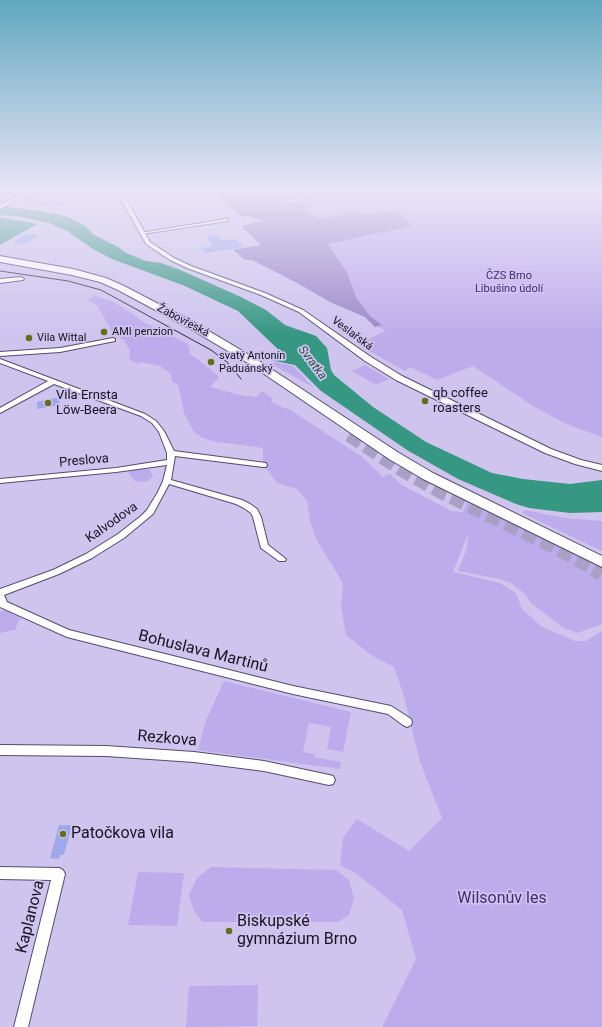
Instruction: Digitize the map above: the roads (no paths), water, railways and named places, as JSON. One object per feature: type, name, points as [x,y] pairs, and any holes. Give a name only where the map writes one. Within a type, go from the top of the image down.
[{"type":"highway","points":[[0,262],[59,276]]},
{"type":"highway","name":"Žabovřeská","points":[[0,262],[103,280],[215,338],[269,371],[394,456],[428,476],[602,562]]},
{"type":"highway","name":"Žabovřeská","points":[[0,268],[84,280],[104,287],[209,342],[261,375],[349,435]]},
{"type":"street","name":"Veslařská","points":[[146,239],[148,243],[178,262],[263,294],[302,311],[368,360],[399,378],[548,451],[578,462],[602,468]]},
{"type":"street","points":[[0,283],[21,279]]},
{"type":"street","points":[[0,354],[60,350],[113,340]]},
{"type":"street","name":"Kalvodova","points":[[0,361],[143,414],[154,422],[162,432],[171,453],[171,462],[167,481],[150,512],[121,536],[89,556],[56,572],[0,594]]},
{"type":"street","points":[[0,411],[54,381]]},
{"type":"street","points":[[171,453],[263,465]]},
{"type":"street","name":"Preslova","points":[[0,481],[116,470],[171,462]]},
{"type":"street","points":[[167,481],[239,502],[247,506],[254,511],[257,517],[264,546],[282,560]]},
{"type":"street","name":"Bohuslava Martinů","points":[[0,594],[3,604],[68,633],[293,690],[392,710],[407,722]]},
{"type":"street","name":"Rezkova","points":[[0,750],[106,751],[194,757],[264,766],[329,780]]},
{"type":"street","name":"Kaplanova","points":[[0,873],[60,874],[21,1027]]},
{"type":"water","points":[[0,239],[11,239],[0,245]]},
{"type":"water","name":"Svratka","points":[[78,239],[102,239],[126,253],[146,261],[161,263],[178,269],[241,297],[266,310],[285,325],[316,336],[327,348],[331,370],[334,375],[373,407],[426,442],[492,473],[523,479],[570,484],[602,480],[602,512],[570,513],[529,508],[516,504],[458,479],[407,450],[321,391],[295,365],[270,360],[273,357],[284,355],[238,311],[185,286],[112,259]]},
{"type":"tunnel","points":[[349,435],[402,470],[441,492],[556,548],[595,569]]},
{"type":"tunnel","points":[[594,568],[602,573]]},
{"type":"tram line","points":[[0,271],[68,281],[101,290],[211,350],[227,362],[241,379]]},
{"type":"place","name":"AMI penzion","points":[[104,332]]},
{"type":"place","name":"Vila Wittal","points":[[29,338]]},
{"type":"place","name":"svatý Antonín Paduánský","points":[[211,362]]},
{"type":"place","name":"qb coffee roasters","points":[[425,401]]},
{"type":"place","name":"Vila Ernsta Löw-Beera","points":[[48,403]]},
{"type":"place","name":"Patočkova vila","points":[[63,834]]},
{"type":"place","name":"Biskupské gymnázium Brno","points":[[229,931]]},
{"type":"park label","name":"ČZS Brno Libušino údolí","points":[[509,282]]},
{"type":"park label","name":"Wilsonův les","points":[[502,899]]}]
